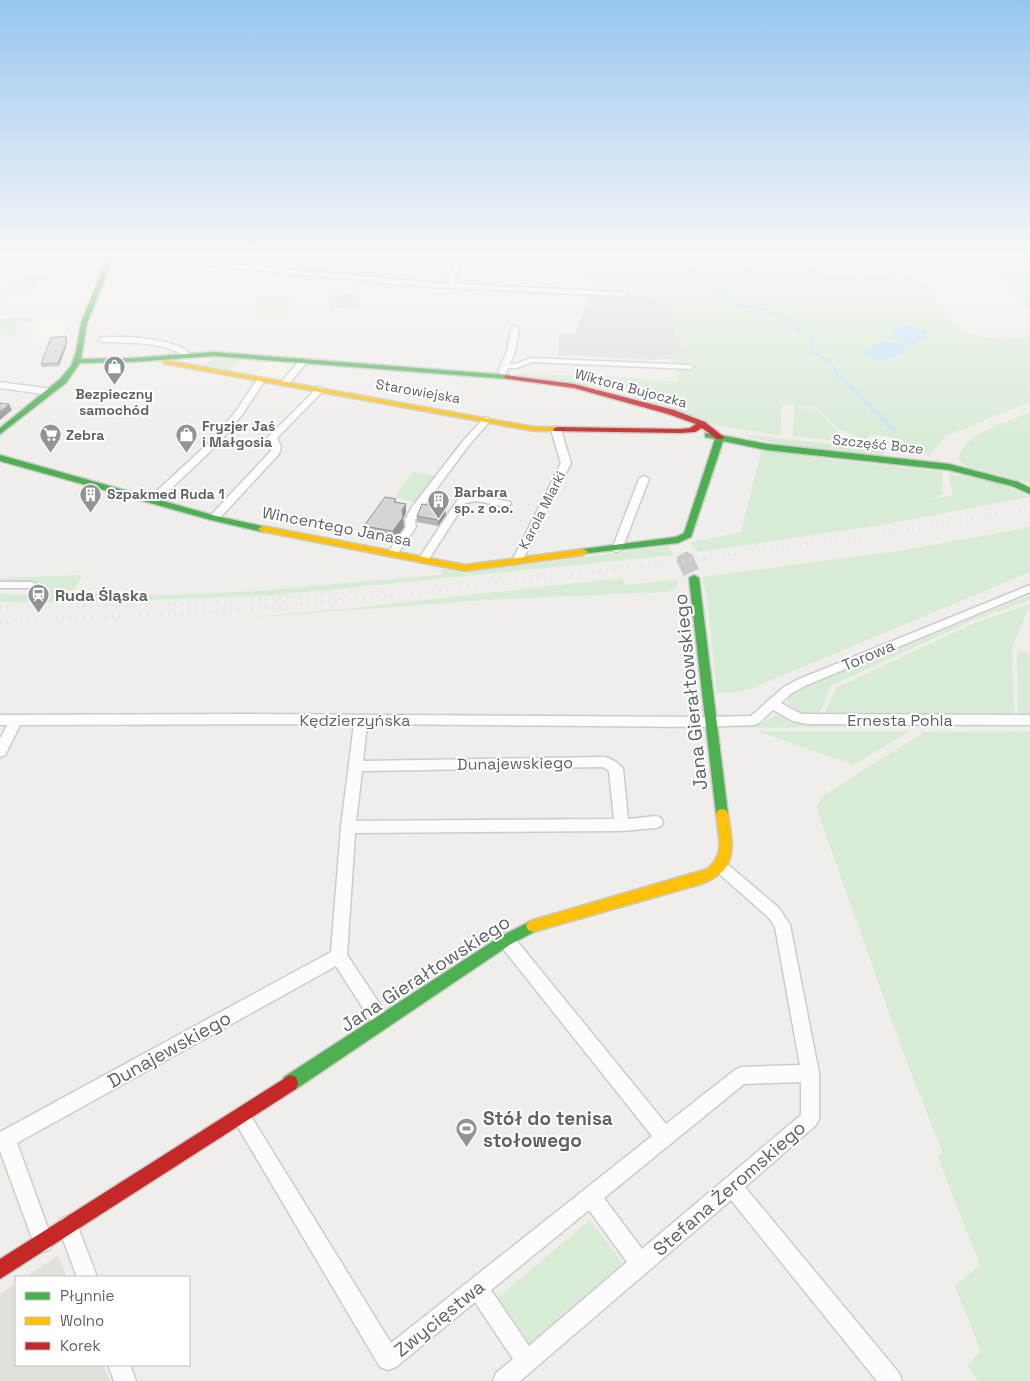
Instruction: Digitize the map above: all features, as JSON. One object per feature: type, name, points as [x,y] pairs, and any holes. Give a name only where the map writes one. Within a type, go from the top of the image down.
[{"type":"street","points":[[0,432],[51,392],[67,376],[77,361],[86,318]]},
{"type":"street","points":[[502,371],[513,345],[515,328]]},
{"type":"street","points":[[102,340],[123,340],[175,346],[186,351],[187,355]]},
{"type":"street","name":"Wiktora Bujoczka","points":[[152,359],[214,354],[303,362],[502,371],[600,392],[671,412],[702,424],[720,437]]},
{"type":"street","points":[[77,361],[152,359]]},
{"type":"street","name":"Starowiejska","points":[[152,359],[534,429],[680,431],[692,430],[702,424]]},
{"type":"street","points":[[502,371],[531,360],[690,367]]},
{"type":"street","points":[[285,383],[303,362]]},
{"type":"street","points":[[152,501],[215,442],[239,413],[261,380]]},
{"type":"street","points":[[0,385],[51,392]]},
{"type":"street","points":[[214,518],[276,452],[272,438],[321,389]]},
{"type":"street","points":[[392,554],[411,527],[410,520],[416,509],[461,450],[487,420]]},
{"type":"street","name":"Karola Miarki","points":[[517,561],[566,463],[556,430]]},
{"type":"street","name":"Starowiejska","points":[[680,431],[720,437]]},
{"type":"street","points":[[682,554],[674,542],[688,535],[720,437]]},
{"type":"street","name":"Szczęść Boze","points":[[720,437],[767,447],[949,468],[1008,482],[1030,491]]},
{"type":"street","name":"Wincentego Janasa","points":[[0,458],[214,518],[465,568],[674,542]]},
{"type":"street","points":[[617,549],[644,479]]},
{"type":"street","points":[[423,560],[462,501],[476,498],[506,504]]},
{"type":"street","name":"Jana Gierałtowskiego","points":[[0,1270],[241,1116],[381,1021],[506,940],[530,927],[701,878],[714,874],[722,868],[726,859],[726,850],[694,578]]},
{"type":"street","points":[[0,585],[32,585]]},
{"type":"street","name":"Torowa","points":[[711,722],[754,720],[788,690],[803,682],[1030,588]]},
{"type":"street","name":"Ernesta Pohla","points":[[773,704],[798,718],[807,719],[1030,720]]},
{"type":"street","name":"Kędzierzyńska","points":[[0,720],[711,722]]},
{"type":"street","points":[[0,752],[16,720]]},
{"type":"street","points":[[361,720],[348,827],[339,956],[381,1021]]},
{"type":"street","name":"Dunajewskiego","points":[[356,766],[605,762],[616,769],[622,825]]},
{"type":"street","points":[[348,827],[622,825],[656,822]]},
{"type":"street","name":"Stefana Żeromskiego","points":[[504,1381],[810,1119],[810,1073],[782,925],[774,913],[722,868]]},
{"type":"street","points":[[506,940],[665,1137]]},
{"type":"street","name":"Dunajewskiego","points":[[3,1140],[339,956]]},
{"type":"street","name":"Zwycięstwa","points":[[241,1116],[388,1358],[741,1076],[810,1073]]},
{"type":"street","points":[[3,1140],[42,1242]]},
{"type":"street","points":[[731,1185],[891,1381]]},
{"type":"street","points":[[591,1196],[641,1264]]},
{"type":"street","points":[[68,1226],[87,1276]]},
{"type":"street","points":[[477,1287],[527,1362]]},
{"type":"street","points":[[119,1366],[125,1381]]},
{"type":"shaded area","points":[[68,318],[63,336],[33,339],[42,320]]},
{"type":"shaded area","points":[[581,318],[673,318],[673,333],[684,352],[677,354],[679,358],[653,360],[565,355],[558,358],[559,334],[575,334]]},
{"type":"shaded area","points":[[267,361],[295,364],[284,379],[256,374]]},
{"type":"shaded area","points":[[58,1256],[67,1276],[27,1276]]},
{"type":"shaded area","points":[[15,1284],[15,1366],[103,1366],[110,1381],[0,1381],[0,1294]]},
{"type":"green space","points":[[33,318],[35,321],[22,322],[16,327],[18,328],[13,336],[0,334],[0,319]]},
{"type":"green space","points":[[673,318],[951,318],[962,329],[981,337],[1015,338],[1030,336],[1030,402],[946,436],[929,455],[907,445],[901,439],[870,434],[867,441],[839,429],[816,407],[782,404],[780,435],[715,425],[661,404],[601,388],[516,375],[609,376],[677,382],[677,372],[669,360],[679,358],[676,353],[684,352],[673,333]]},
{"type":"green space","points":[[213,357],[243,359],[229,370],[261,376],[203,367]]},
{"type":"green space","points":[[794,406],[817,410],[841,435],[842,441],[793,436]]},
{"type":"green space","points":[[1030,412],[1030,483],[970,467],[958,459],[962,449],[978,435],[999,424]]},
{"type":"green space","points":[[744,436],[879,449],[884,453],[884,457],[785,445]]},
{"type":"green space","points":[[762,448],[811,457],[942,472],[943,494],[931,500],[953,495],[949,480],[950,474],[1002,484],[1029,497],[881,525],[698,552],[689,543],[741,532]]},
{"type":"green space","points":[[413,472],[436,476],[417,502],[394,497]]},
{"type":"green space","points":[[1030,526],[1030,572],[750,689],[734,693],[717,693],[707,596],[702,577],[898,551]]},
{"type":"green space","points":[[669,546],[674,555],[276,595],[67,603],[0,602],[0,594],[28,595],[33,584],[0,583],[0,578],[82,575],[73,593],[170,595],[255,591],[441,575],[441,569],[463,573]]},
{"type":"green space","points":[[622,578],[625,585],[677,580],[678,584],[675,589],[665,592],[500,599],[243,618],[354,608]]},
{"type":"green space","points":[[1030,595],[1030,600],[971,621],[830,686],[822,709],[816,715],[799,713],[788,704],[788,697],[797,690]]},
{"type":"green space","points":[[1030,604],[1012,648],[1014,716],[821,716],[826,710],[836,688],[975,623]]},
{"type":"green space","points":[[1019,650],[1030,654],[1030,716],[1018,716],[1017,658]]},
{"type":"green space","points":[[776,715],[800,723],[817,724],[1030,723],[1030,726],[733,728],[760,724]]},
{"type":"green space","points":[[757,731],[910,731],[854,765]]},
{"type":"green space","points":[[1030,731],[1030,1381],[978,1381],[967,1365],[981,1351],[955,1286],[980,1265],[937,1155],[943,1154],[902,1049],[816,807],[824,795],[924,732]]},
{"type":"green space","points":[[590,1220],[624,1265],[531,1345],[497,1298]]},
{"type":"water","points":[[905,325],[913,325],[927,332],[924,339],[911,345],[892,339],[891,335],[895,329]]},
{"type":"water","points":[[887,341],[908,348],[892,357],[880,359],[863,354],[873,346]]},
{"type":"building","points":[[66,336],[66,344],[58,363],[41,364],[51,338]]},
{"type":"building","points":[[0,403],[9,404],[0,412]]},
{"type":"building","points":[[385,497],[396,499],[394,502],[406,504],[402,510],[403,517],[393,531],[364,526]]},
{"type":"building","points":[[422,504],[445,508],[438,520],[417,516]]},
{"type":"waterway","points":[[782,318],[811,339],[813,352],[828,360],[835,368],[834,372],[853,389]]},
{"type":"waterway","points":[[853,389],[894,431]]},
{"type":"tunnel","points":[[682,554],[684,558]]},
{"type":"tunnel","points":[[684,557],[694,578]]},
{"type":"railway","points":[[705,558],[902,531],[1030,508]]},
{"type":"railway","points":[[0,621],[198,613],[360,599],[716,557]]},
{"type":"railway","points":[[0,608],[203,603],[361,591]]},
{"type":"traffic: fast","points":[[0,432],[63,381],[75,366],[80,352],[86,318]]},
{"type":"traffic: fast","points":[[77,361],[132,360],[214,354],[508,377]]},
{"type":"traffic: fast","points":[[708,435],[767,447],[949,467],[1015,484],[1030,491]]},
{"type":"traffic: fast","points":[[583,552],[678,540],[688,535],[720,437]]},
{"type":"traffic: fast","points":[[0,458],[214,518],[263,529]]},
{"type":"traffic: fast","points":[[694,578],[722,814]]},
{"type":"traffic: fast","points":[[290,1083],[506,940],[533,926]]},
{"type":"traffic: slow","points":[[167,362],[534,429],[557,429]]},
{"type":"traffic: slow","points":[[263,529],[465,568],[583,552]]},
{"type":"traffic: slow","points":[[533,926],[701,878],[712,873],[724,860],[726,852],[722,814]]},
{"type":"traffic: jam","points":[[508,377],[574,386],[671,412],[702,424],[720,437]]},
{"type":"traffic: jam","points":[[557,429],[680,431],[692,430],[702,424]]},
{"type":"traffic: jam","points":[[0,1270],[290,1083]]},
{"type":"place","name":"Bezpieczny samochód","points":[[114,385]]},
{"type":"place","name":"Fryzjer Jaś i Małgosia","points":[[186,453]]},
{"type":"place","name":"Zebra","points":[[50,454]]},
{"type":"place","name":"Szpakmed Ruda 1","points":[[91,513]]},
{"type":"place","name":"Barbara sp. z o.o.","points":[[438,519]]},
{"type":"place","name":"Ruda Śląska","points":[[39,614]]},
{"type":"place","name":"Stół do tenisa stołowego","points":[[467,1148]]}]
